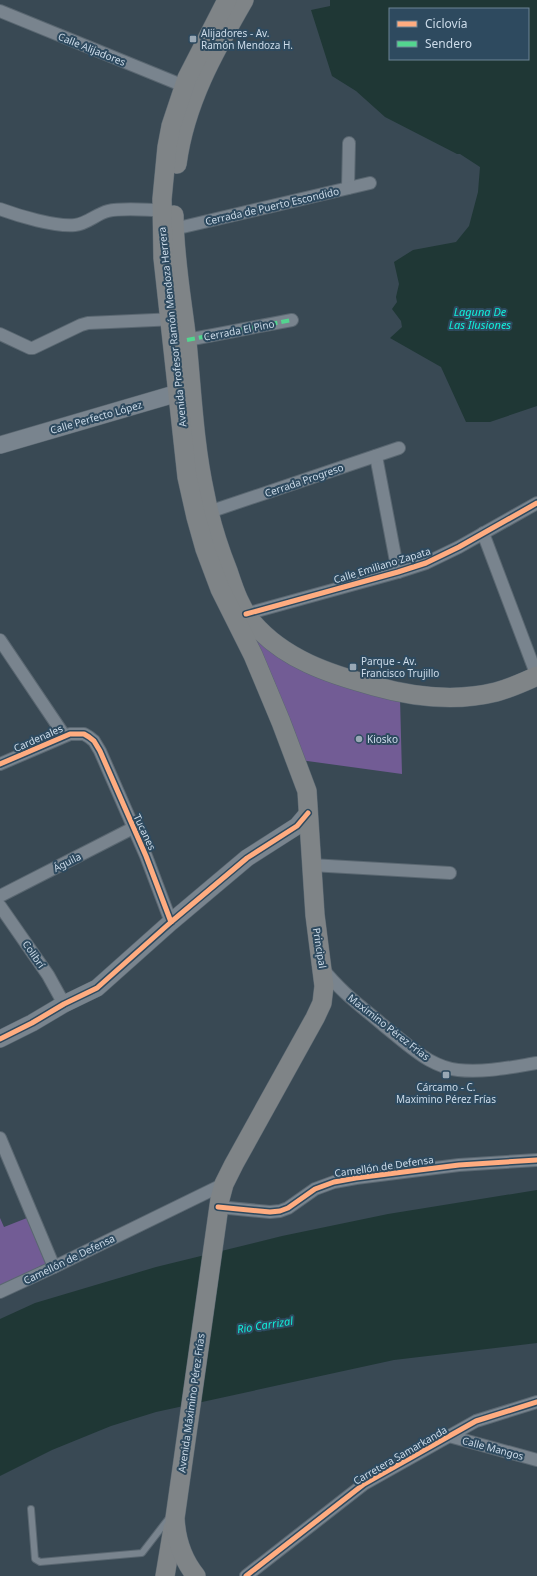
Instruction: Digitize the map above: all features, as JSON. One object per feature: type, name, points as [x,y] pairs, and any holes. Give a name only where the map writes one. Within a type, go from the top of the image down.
[{"type":"main road","name":"Avenida Profesor Ramón Mendoza Herrera","points":[[227,0],[184,86],[171,126],[167,147],[170,217],[179,290],[177,319],[185,392],[209,512],[234,591],[252,623],[274,644],[304,662],[337,675],[387,689],[422,696],[449,697],[483,695],[512,687],[537,676]]},
{"type":"main road","name":"Avenida Profesor Ramón Mendoza Herrera","points":[[170,217],[178,156],[189,111],[202,77],[244,0]]},
{"type":"main road","name":"Avenida Profesor Ramón Mendoza Herrera","points":[[177,319],[187,340],[185,392],[187,477],[196,517],[210,564],[220,589],[253,655]]},
{"type":"main road","points":[[253,655],[255,648],[261,643],[265,642],[274,644]]},
{"type":"main road","name":"Principal","points":[[217,1216],[224,1184],[317,1014],[324,994],[323,968],[316,932],[307,791],[253,655]]},
{"type":"main road","name":"Avenida Máximino Pérez Frías","points":[[196,1576],[178,1543],[175,1526],[187,1427],[217,1216]]},
{"type":"main road","points":[[165,1576],[176,1509]]},
{"type":"street","name":"Calle Alijadores","points":[[0,11],[184,86]]},
{"type":"street","points":[[348,188],[349,143]]},
{"type":"street","name":"Cerrada de Puerto Escondido","points":[[0,209],[30,218],[71,226],[85,223],[97,216],[113,210],[170,217],[348,188],[370,183]]},
{"type":"street","points":[[0,334],[33,348],[88,323],[177,319]]},
{"type":"street","name":"Cerrada El Pino","points":[[187,340],[292,320]]},
{"type":"street","name":"Calle Perfecto López","points":[[0,445],[185,392]]},
{"type":"street","name":"Cerrada Progreso","points":[[209,512],[400,448]]},
{"type":"street","points":[[376,456],[398,572]]},
{"type":"street","name":"Calle Emiliano Zapata","points":[[246,614],[398,572],[439,557],[537,503]]},
{"type":"street","points":[[483,533],[537,676]]},
{"type":"street","points":[[0,640],[64,735]]},
{"type":"street","name":"Cardenales","points":[[0,764],[64,735],[77,733],[84,734],[94,741],[100,751]]},
{"type":"street","name":"Tucanes","points":[[100,751],[146,856],[171,922]]},
{"type":"street","points":[[0,1039],[97,988],[171,922],[247,858],[297,826],[308,813]]},
{"type":"street","name":"Águila","points":[[0,896],[133,828]]},
{"type":"street","points":[[311,865],[450,873]]},
{"type":"street","name":"Colibrí","points":[[0,906],[48,975],[64,1004]]},
{"type":"street","name":"Maximino Pérez Frías","points":[[323,968],[338,986],[352,999],[411,1047],[436,1064],[457,1070],[468,1070],[500,1069],[537,1063]]},
{"type":"street","points":[[0,1138],[54,1267]]},
{"type":"street","name":"Camellón de Defensa","points":[[217,1216],[280,1211],[288,1208],[315,1189],[334,1182],[356,1178],[459,1165],[537,1160]]},
{"type":"street","name":"Camellón de Defensa","points":[[0,1292],[224,1184]]},
{"type":"street","name":"Carretera Samarkanda","points":[[246,1576],[364,1484],[476,1421],[537,1402]]},
{"type":"street","name":"Calle Mangos","points":[[449,1436],[537,1460]]},
{"type":"lane","points":[[31,1509],[35,1559],[40,1562],[142,1554],[176,1509]]},
{"type":"shaded area","points":[[250,631],[400,698],[402,774],[300,760],[273,678]]},
{"type":"shaded area","points":[[32,1216],[50,1267],[0,1289],[0,1218],[4,1227]]},
{"type":"water","name":"Laguna De Las Ilusiones","points":[[330,0],[537,0],[537,406],[490,422],[466,422],[441,367],[390,338],[402,327],[401,321],[392,309],[397,302],[396,297],[399,284],[394,262],[413,250],[456,242],[469,226],[478,192],[480,167],[460,154],[457,154],[385,117],[356,91],[332,76],[311,10],[330,6]]},
{"type":"water","name":"Rio Carrizal","points":[[537,1190],[537,1343],[394,1360],[156,1412],[111,1426],[52,1450],[0,1476],[0,1319],[35,1303],[156,1267],[282,1236],[388,1214]]},
{"type":"marked path","points":[[187,340],[292,320]]},
{"type":"cycle path","points":[[246,614],[426,563],[459,547],[537,503]]},
{"type":"cycle path","points":[[0,764],[70,734],[84,734],[94,741],[100,751],[146,856],[171,922]]},
{"type":"cycle path","points":[[0,1039],[97,988],[171,922],[247,858],[297,826],[308,813]]},
{"type":"cycle path","points":[[218,1207],[270,1212],[280,1211],[288,1208],[315,1189],[334,1182],[459,1165],[537,1160]]},
{"type":"cycle path","points":[[246,1576],[364,1484],[476,1421],[537,1402]]},
{"type":"place","name":"Alijadores - Av. Ramón Mendoza H.","points":[[193,39]]},
{"type":"place","name":"Parque - Av. Francisco Trujillo","points":[[353,667]]},
{"type":"place","name":"Kiosko","points":[[359,739]]},
{"type":"place","name":"Cárcamo - C. Maximino Pérez Frías","points":[[446,1075]]}]
